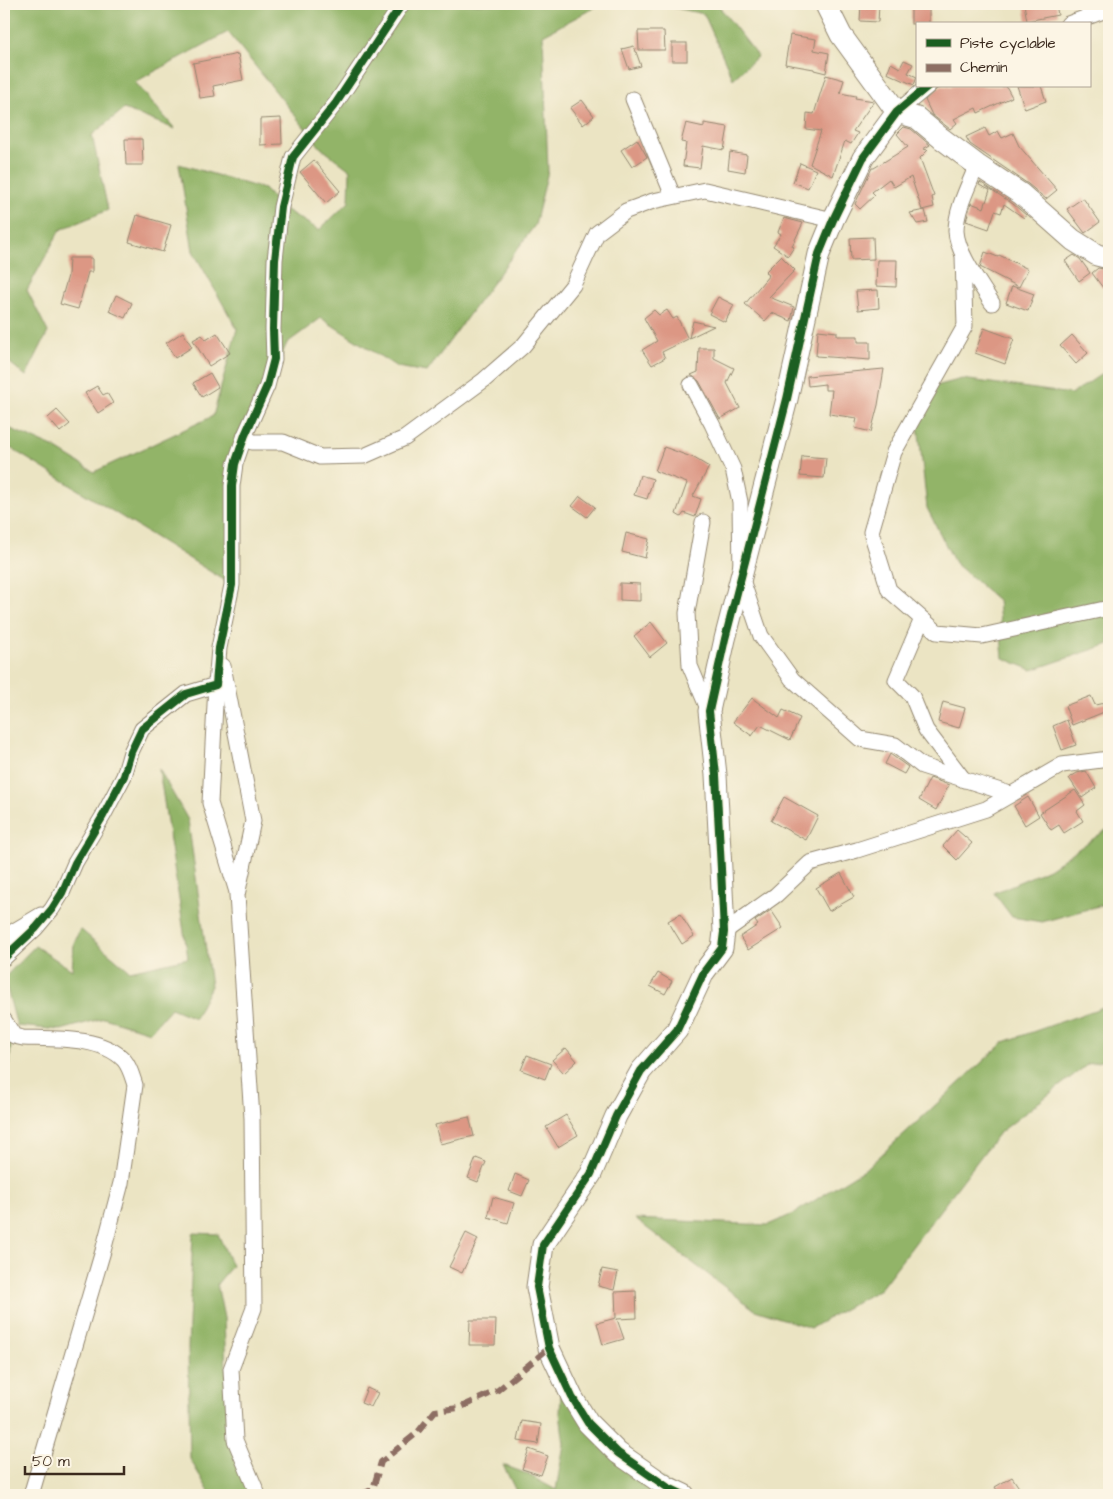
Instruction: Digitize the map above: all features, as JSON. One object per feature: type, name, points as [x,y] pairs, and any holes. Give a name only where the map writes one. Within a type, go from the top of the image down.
[{"type":"street","points":[[258,1495],[235,1440],[231,1369],[254,1308],[252,1118],[237,894],[210,803],[219,648],[232,585],[232,486],[235,464],[266,386],[274,359],[275,260],[281,207],[293,157],[336,103],[402,4]]},
{"type":"street","points":[[827,4],[841,36],[897,112],[917,118],[977,165],[1021,194],[1072,240],[1097,255],[1109,258]]},
{"type":"street","points":[[1073,22],[1109,9]]},
{"type":"street","points":[[709,711],[725,639],[787,399],[819,254],[832,220],[863,158],[897,112],[926,88]]},
{"type":"street","points":[[633,99],[673,196]]},
{"type":"street","points":[[977,165],[960,210],[956,232],[963,256],[965,326],[894,452],[871,532],[890,590],[936,632],[982,636],[1109,608]]},
{"type":"street","points":[[245,435],[252,442],[283,442],[320,457],[364,456],[405,438],[484,380],[523,346],[574,285],[597,233],[626,211],[653,200],[705,190],[832,220]]},
{"type":"street","points":[[963,256],[992,303]]},
{"type":"street","points":[[691,385],[733,469],[740,502],[741,577],[761,636],[792,679],[860,739],[895,745],[922,766],[1010,794]]},
{"type":"street","points":[[684,1495],[667,1487],[618,1453],[588,1423],[572,1396],[549,1348],[537,1286],[543,1245],[591,1174],[616,1116],[642,1071],[677,1030],[704,972],[722,948],[724,932],[716,776],[709,711],[690,666],[687,613],[703,522]]},
{"type":"street","points":[[922,619],[896,680],[912,696],[926,730],[964,780]]},
{"type":"street","points":[[219,648],[253,821],[237,894]]},
{"type":"street","points":[[4,958],[22,943],[52,909],[62,893],[75,863],[124,776],[131,752],[142,729],[186,694],[216,685]]},
{"type":"street","points":[[724,932],[776,895],[810,863],[986,809],[1062,765],[1109,759]]},
{"type":"street","points":[[4,937],[52,909]]},
{"type":"street","points":[[4,1020],[14,1036],[80,1040],[111,1051],[125,1061],[135,1085],[121,1183],[103,1251],[31,1495]]},
{"type":"green space","points":[[4,4],[601,4],[543,35],[548,171],[535,225],[427,372],[397,367],[321,318],[287,343],[245,435],[235,464],[232,585],[4,444],[4,426],[55,448],[94,472],[213,416],[237,329],[193,251],[179,164],[264,189],[281,207],[319,230],[349,202],[350,170],[321,148],[228,32],[135,82],[175,129],[124,109],[92,135],[108,210],[60,230],[27,290],[48,332],[26,376],[4,358]]},
{"type":"green space","points":[[657,4],[717,4],[758,56],[733,79],[704,14]]},
{"type":"green space","points":[[1109,369],[1109,644],[1032,670],[1003,658],[998,600],[955,563],[927,508],[917,415],[932,387],[962,379],[1072,394]]},
{"type":"green space","points":[[159,769],[188,820],[211,986],[195,1018],[171,1008],[150,1032],[104,1018],[61,1030],[17,1026],[4,978],[35,946],[72,970],[74,943],[80,929],[130,971],[188,958]]},
{"type":"green space","points":[[1109,828],[1109,903],[1042,922],[1012,917],[994,893],[1049,869]]},
{"type":"green space","points":[[1109,1005],[1109,1059],[1088,1064],[998,1134],[880,1289],[811,1328],[755,1310],[635,1219],[768,1225],[793,1214],[868,1167],[1004,1042]]},
{"type":"green space","points":[[4,1025],[11,1040],[10,1064],[4,1069]]},
{"type":"green space","points":[[193,1233],[218,1234],[232,1266],[217,1284],[224,1318],[227,1398],[254,1495],[211,1495],[190,1459],[188,1347]]},
{"type":"green space","points":[[562,1376],[588,1423],[684,1495],[518,1495],[503,1465],[525,1473],[556,1490],[564,1444],[560,1413]]},
{"type":"building","points":[[861,4],[879,4],[878,22],[860,21]]},
{"type":"building","points":[[1024,4],[1056,4],[1058,15],[1027,21]]},
{"type":"building","points":[[911,6],[929,6],[929,22],[911,24]]},
{"type":"building","points":[[638,31],[664,31],[665,50],[639,50]]},
{"type":"building","points":[[790,35],[816,39],[814,50],[829,53],[826,73],[785,64]]},
{"type":"building","points":[[672,43],[687,43],[687,61],[672,61]]},
{"type":"building","points":[[634,46],[641,66],[629,69],[622,49]]},
{"type":"building","points":[[238,54],[243,80],[213,86],[215,96],[200,98],[193,63]]},
{"type":"building","points":[[904,60],[913,64],[908,73],[916,77],[914,85],[887,73],[891,63],[900,68]]},
{"type":"building","points":[[826,75],[844,80],[840,93],[874,101],[853,131],[858,133],[851,144],[845,141],[833,176],[810,164],[821,131],[806,129],[807,113],[814,114]]},
{"type":"building","points":[[1007,88],[1012,97],[978,113],[976,108],[954,119],[957,123],[950,129],[932,115],[925,100],[937,89]]},
{"type":"building","points":[[1018,88],[1042,88],[1046,101],[1025,109]]},
{"type":"building","points":[[582,100],[594,116],[583,125],[570,108]]},
{"type":"building","points":[[281,118],[282,144],[260,145],[260,119]]},
{"type":"building","points":[[686,123],[704,127],[704,123],[728,127],[724,150],[703,146],[700,168],[683,166],[686,143],[681,142]]},
{"type":"building","points":[[904,127],[911,129],[930,145],[923,149],[928,150],[920,158],[934,196],[932,197],[934,207],[922,210],[911,177],[894,187],[889,179],[872,192],[875,195],[860,209],[855,204],[872,168],[908,147],[897,134]]},
{"type":"building","points":[[985,128],[989,136],[998,131],[1002,138],[1013,133],[1019,146],[1057,190],[1046,199],[1028,184],[970,144],[966,137]]},
{"type":"building","points":[[125,139],[142,139],[143,165],[126,165]]},
{"type":"building","points":[[637,139],[647,157],[632,167],[621,150]]},
{"type":"building","points":[[730,152],[747,155],[745,172],[728,169]]},
{"type":"building","points":[[314,160],[340,191],[326,203],[300,172]]},
{"type":"building","points":[[800,163],[816,170],[808,188],[793,182]]},
{"type":"building","points":[[980,182],[1013,204],[1026,215],[1024,218],[1004,204],[1001,213],[995,211],[989,229],[966,221],[971,203],[984,208],[990,190],[979,185]]},
{"type":"building","points":[[1083,198],[1100,222],[1085,233],[1067,209]]},
{"type":"building","points":[[925,210],[928,222],[917,224],[910,213]]},
{"type":"building","points":[[137,215],[171,225],[163,252],[129,242]]},
{"type":"building","points":[[784,218],[803,223],[792,246],[794,247],[788,256],[773,246],[781,234],[778,232]]},
{"type":"building","points":[[873,237],[874,259],[851,260],[850,238]]},
{"type":"building","points":[[985,252],[998,257],[999,255],[1028,269],[1019,287],[980,267]]},
{"type":"building","points":[[1074,255],[1080,259],[1090,273],[1079,281],[1065,261]]},
{"type":"building","points":[[781,256],[795,270],[769,297],[794,307],[791,321],[772,313],[765,321],[745,304],[769,275],[765,272]]},
{"type":"building","points":[[69,258],[92,258],[92,272],[88,272],[78,309],[60,304],[68,276]]},
{"type":"building","points":[[877,260],[897,260],[896,287],[876,286]]},
{"type":"building","points":[[1098,268],[1109,270],[1109,296],[1092,273]]},
{"type":"building","points":[[1012,286],[1034,294],[1028,311],[1006,303]]},
{"type":"building","points":[[878,290],[879,308],[858,310],[856,291]]},
{"type":"building","points":[[116,295],[132,303],[125,318],[109,311]]},
{"type":"building","points":[[718,297],[734,305],[725,322],[709,314]]},
{"type":"building","points":[[654,310],[659,315],[667,310],[673,319],[677,317],[688,339],[662,352],[665,358],[652,365],[642,350],[657,341],[644,318]]},
{"type":"building","points":[[693,321],[714,326],[689,338]]},
{"type":"building","points":[[984,328],[1014,339],[1005,364],[975,353]]},
{"type":"building","points":[[818,330],[837,332],[837,336],[858,336],[858,342],[870,342],[870,360],[816,356]]},
{"type":"building","points":[[183,332],[192,347],[175,358],[166,343]]},
{"type":"building","points":[[217,333],[230,353],[209,366],[193,340],[202,335],[206,340]]},
{"type":"building","points":[[1072,335],[1088,353],[1076,364],[1060,346]]},
{"type":"building","points":[[699,348],[714,348],[714,358],[734,368],[727,383],[740,408],[720,419],[699,381],[691,375],[698,372]]},
{"type":"building","points":[[884,369],[871,432],[855,428],[857,418],[829,414],[832,390],[825,390],[825,384],[808,386],[807,376]]},
{"type":"building","points":[[210,373],[218,387],[202,397],[193,383]]},
{"type":"building","points":[[97,386],[103,395],[107,393],[113,403],[98,413],[85,393]]},
{"type":"building","points":[[57,410],[70,424],[60,432],[48,418]]},
{"type":"building","points":[[664,447],[694,458],[709,467],[693,496],[701,499],[695,517],[684,513],[681,517],[676,514],[687,483],[655,471]]},
{"type":"building","points":[[802,456],[826,458],[824,478],[800,476]]},
{"type":"building","points":[[640,475],[653,479],[647,499],[634,495]]},
{"type":"building","points":[[580,496],[595,507],[587,517],[572,506]]},
{"type":"building","points":[[626,533],[649,539],[645,558],[622,552]]},
{"type":"building","points":[[620,583],[640,584],[640,601],[620,600]]},
{"type":"building","points":[[651,622],[667,643],[650,657],[634,636]]},
{"type":"building","points":[[1091,696],[1095,705],[1109,702],[1109,710],[1072,725],[1065,706]]},
{"type":"building","points":[[752,698],[779,718],[783,710],[800,718],[790,740],[760,725],[752,736],[733,722]]},
{"type":"building","points":[[943,702],[965,708],[959,728],[938,722]]},
{"type":"building","points":[[1067,720],[1076,745],[1062,750],[1053,726]]},
{"type":"building","points":[[890,754],[908,767],[904,774],[885,764]]},
{"type":"building","points":[[1086,771],[1096,788],[1082,798],[1069,778],[1077,773]]},
{"type":"building","points":[[930,778],[949,785],[936,810],[919,800]]},
{"type":"building","points":[[1075,790],[1085,805],[1077,811],[1083,821],[1064,833],[1059,825],[1051,830],[1040,813]]},
{"type":"building","points":[[784,797],[818,816],[806,840],[771,821]]},
{"type":"building","points":[[1028,797],[1039,816],[1025,825],[1014,806]]},
{"type":"building","points":[[957,830],[972,843],[957,860],[943,846]]},
{"type":"building","points":[[841,873],[854,897],[829,911],[816,888]]},
{"type":"building","points":[[771,910],[783,928],[748,950],[740,937],[758,925],[755,921]]},
{"type":"building","points":[[680,914],[694,936],[682,944],[668,921]]},
{"type":"building","points":[[658,973],[672,981],[665,994],[650,986]]},
{"type":"building","points":[[566,1048],[577,1061],[564,1073],[552,1060]]},
{"type":"building","points":[[527,1055],[551,1064],[545,1079],[521,1070]]},
{"type":"building","points":[[566,1115],[578,1135],[558,1147],[546,1127]]},
{"type":"building","points":[[469,1117],[474,1136],[440,1144],[435,1125]]},
{"type":"building","points":[[476,1158],[486,1162],[478,1182],[468,1178]]},
{"type":"building","points":[[515,1174],[529,1180],[522,1196],[509,1191]]},
{"type":"building","points":[[493,1197],[514,1203],[508,1223],[488,1217]]},
{"type":"building","points":[[466,1233],[478,1239],[462,1273],[449,1267]]},
{"type":"building","points":[[602,1269],[618,1272],[614,1290],[598,1286]]},
{"type":"building","points":[[636,1291],[637,1318],[617,1319],[624,1339],[603,1345],[597,1323],[616,1318],[615,1292]]},
{"type":"building","points":[[470,1320],[496,1320],[495,1345],[469,1345]]},
{"type":"building","points":[[367,1388],[378,1393],[371,1407],[361,1403]]},
{"type":"building","points":[[522,1421],[541,1424],[538,1444],[518,1441]]},
{"type":"building","points":[[529,1449],[548,1456],[541,1475],[522,1469]]},
{"type":"building","points":[[1012,1477],[1024,1495],[1000,1495],[995,1487]]},
{"type":"marked path","points":[[361,1495],[373,1489],[381,1462],[417,1433],[435,1411],[459,1408],[498,1390],[549,1348]]},
{"type":"cycle path","points":[[4,958],[36,928],[52,909],[62,893],[75,863],[124,776],[131,752],[142,729],[186,694],[216,685],[219,648],[232,585],[232,486],[235,464],[245,435],[267,386],[274,359],[275,260],[281,207],[293,157],[336,103],[402,4]]},
{"type":"cycle path","points":[[684,1495],[667,1487],[618,1453],[588,1423],[572,1397],[549,1348],[537,1287],[543,1245],[591,1174],[616,1116],[641,1071],[677,1030],[704,972],[722,948],[724,932],[716,775],[709,711],[725,639],[787,399],[819,254],[863,158],[897,112],[926,88]]}]
